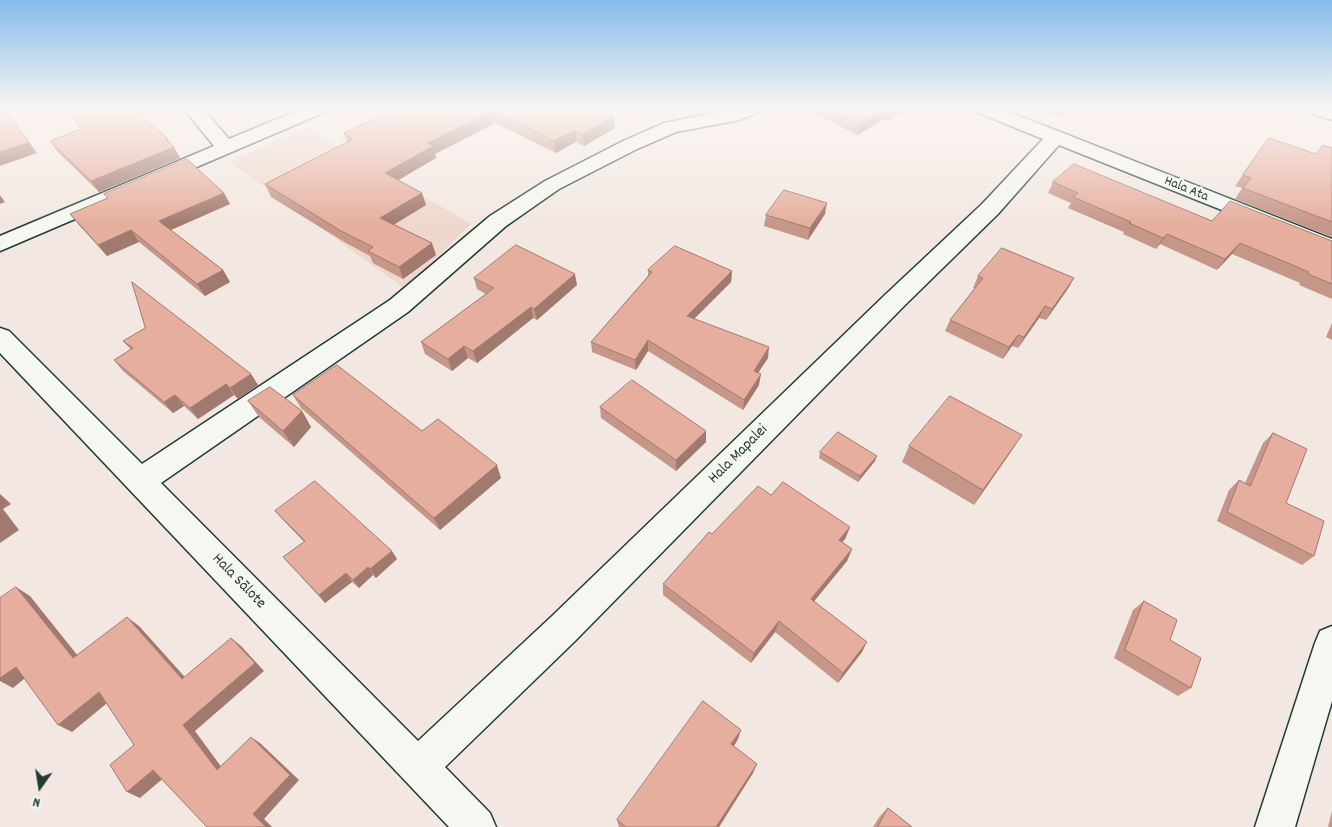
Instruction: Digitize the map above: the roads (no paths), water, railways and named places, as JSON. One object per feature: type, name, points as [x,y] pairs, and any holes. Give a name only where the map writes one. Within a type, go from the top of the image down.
[{"type":"street","points":[[0,244],[226,148]]},
{"type":"street","points":[[140,481],[399,306],[498,222],[552,185],[625,148]]},
{"type":"street","name":"Hala Mapalei","points":[[418,767],[563,629],[895,300],[990,210],[1046,148]]},
{"type":"street","name":"Hala Ata","points":[[1079,148],[1332,247]]},
{"type":"street","name":"Hala Sālote","points":[[0,337],[476,827]]},
{"type":"street","points":[[1275,827],[1332,643]]}]
